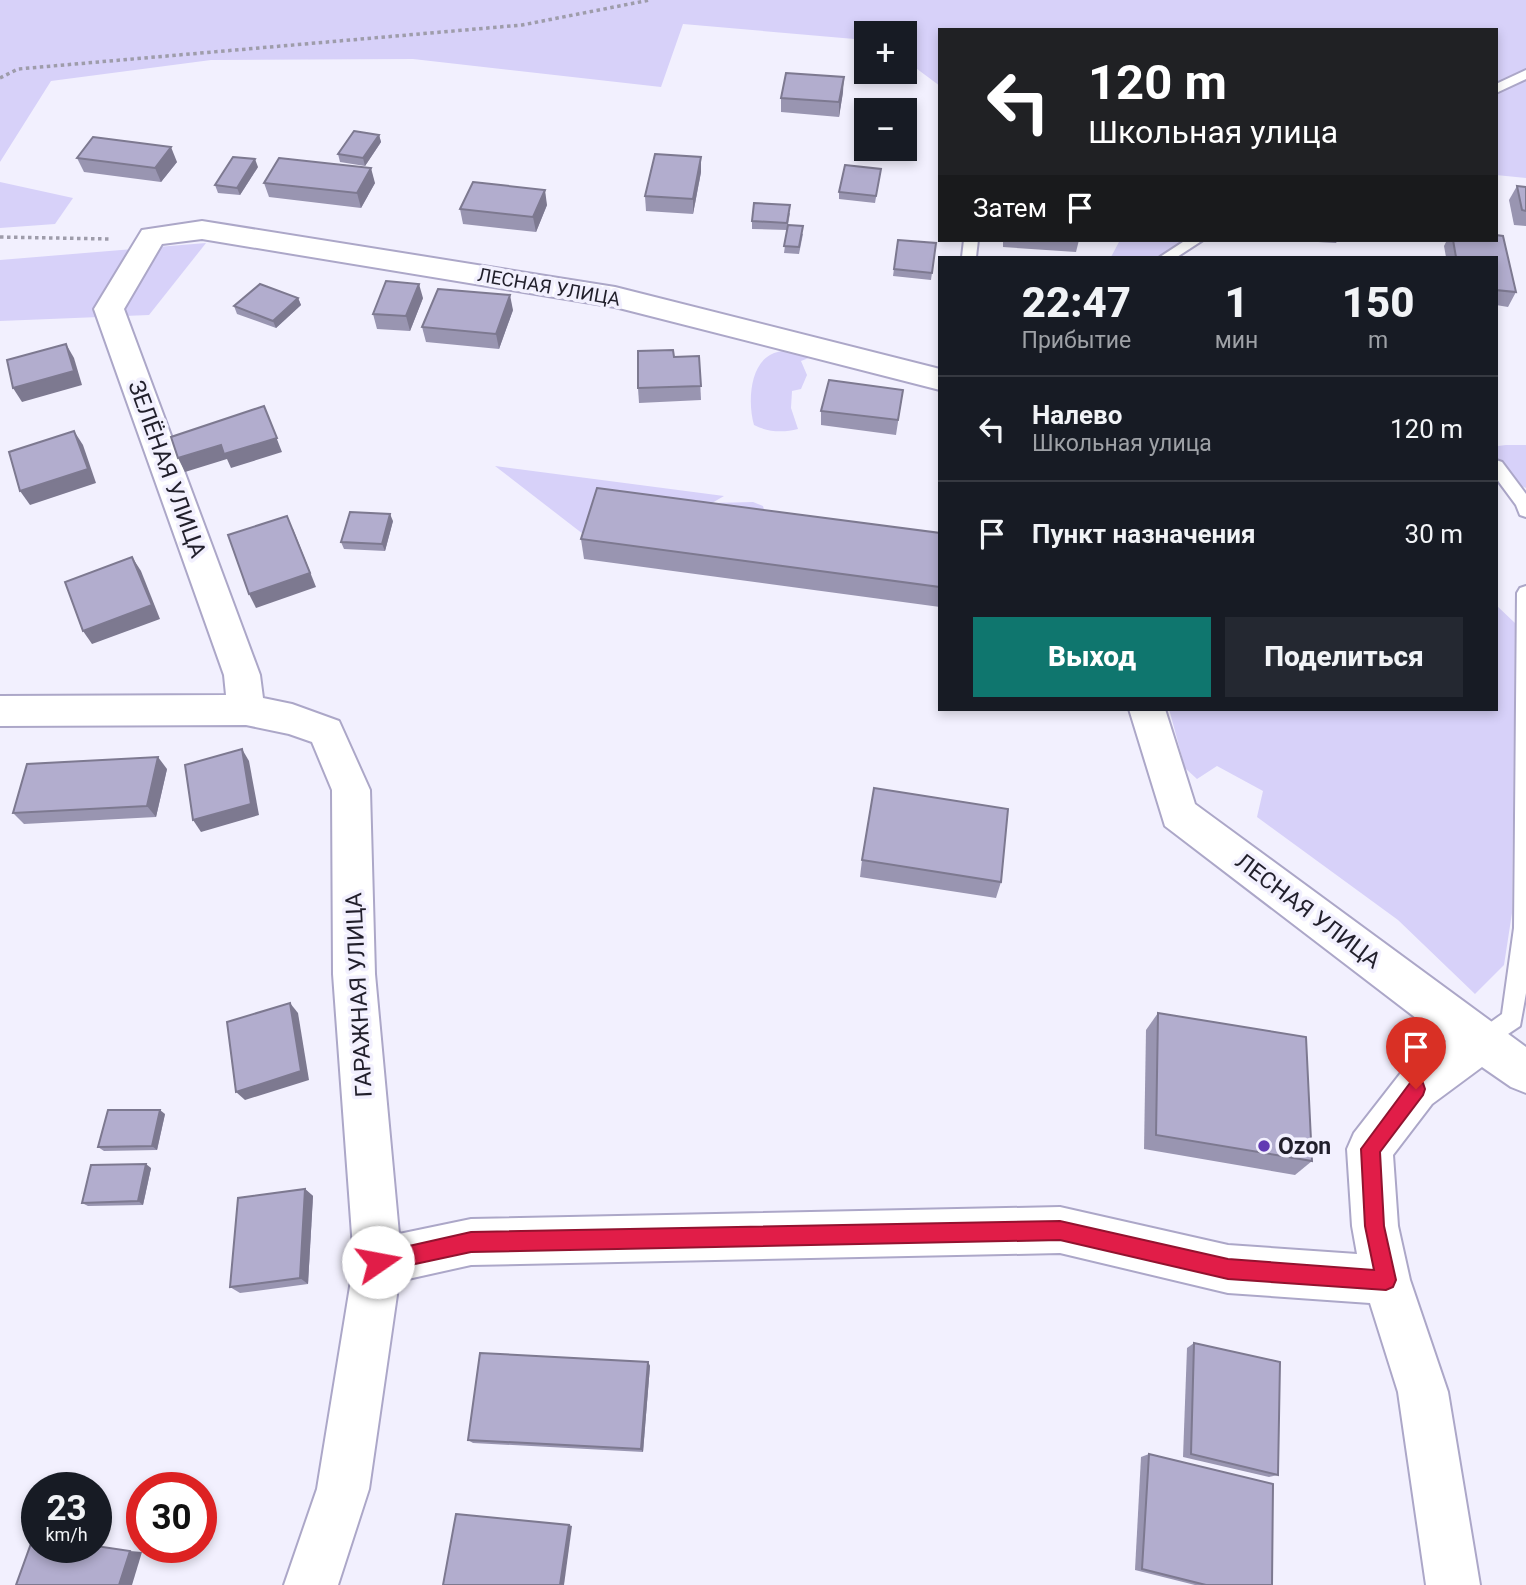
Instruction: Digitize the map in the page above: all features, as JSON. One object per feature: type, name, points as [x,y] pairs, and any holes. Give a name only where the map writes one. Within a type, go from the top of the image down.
[{"type":"street","name":"ЛЕСНАЯ УЛИЦА","points":[[152,236],[202,230],[615,297],[938,379]]},
{"type":"street","name":"ЗЕЛЁНАЯ УЛИЦА","points":[[152,236],[109,309],[242,675],[246,710]]},
{"type":"street","name":"ГАРАЖНАЯ УЛИЦА","points":[[0,711],[246,710],[292,719],[326,732],[351,790],[354,974],[378,1262],[343,1489],[311,1585]]},
{"type":"street","name":"ЛЕСНАЯ УЛИЦА","points":[[1148,711],[1179,814],[1481,1042],[1526,1072]]},
{"type":"street","points":[[1453,1585],[1423,1392],[1386,1280],[1375,1226],[1370,1149],[1416,1089],[1481,1042]]},
{"type":"street","points":[[378,1262],[471,1242],[1060,1230],[1228,1269],[1386,1280]]},
{"type":"lane","points":[[1498,88],[1526,74]]},
{"type":"lane","points":[[1169,256],[1193,242]]},
{"type":"lane","points":[[1498,469],[1524,503],[1526,511]]},
{"type":"lane","points":[[1481,1042],[1512,1019],[1522,967],[1526,593]]},
{"type":"path","points":[[0,78],[18,69],[522,25],[650,0]]},
{"type":"path","points":[[0,238],[100,240],[152,236]]},
{"type":"shaded area","points":[[0,0],[1526,0],[1526,178],[1498,175],[1498,28],[938,28],[938,85],[917,69],[917,21],[854,21],[854,39],[683,24],[661,87],[413,59],[211,60],[51,81],[0,162]]},
{"type":"shaded area","points":[[0,182],[73,198],[55,224],[0,228]]},
{"type":"shaded area","points":[[1119,242],[1185,242],[1171,256],[1112,256]]},
{"type":"shaded area","points":[[206,243],[149,315],[0,321],[0,260]]},
{"type":"shaded area","points":[[787,350],[816,355],[801,361],[807,375],[801,389],[792,391],[791,408],[798,429],[764,429],[754,425],[752,417],[754,377],[763,361],[772,354]]},
{"type":"shaded area","points":[[1526,445],[1526,488],[1519,485],[1498,459],[1498,446]]},
{"type":"shaded area","points":[[495,466],[724,496],[712,503],[753,502],[763,506],[766,517],[583,534]]},
{"type":"shaded area","points":[[1498,607],[1515,623],[1512,913],[1504,965],[1475,994],[1398,920],[1257,817],[1263,791],[1217,766],[1197,779],[1185,768],[1170,711],[1498,711]]},
{"type":"building","points":[[786,73],[844,77],[839,102],[781,98]]},
{"type":"building","points":[[354,131],[379,135],[363,158],[338,154]]},
{"type":"building","points":[[93,137],[171,147],[155,168],[77,158]]},
{"type":"building","points":[[655,154],[701,157],[693,199],[645,196]]},
{"type":"building","points":[[233,157],[255,159],[237,188],[215,185]]},
{"type":"building","points":[[279,158],[371,168],[357,193],[264,183]]},
{"type":"building","points":[[845,165],[881,169],[876,196],[839,192]]},
{"type":"building","points":[[473,182],[545,190],[533,217],[460,209]]},
{"type":"building","points":[[1517,186],[1526,187],[1526,211],[1522,210]]},
{"type":"building","points":[[754,203],[790,205],[787,223],[752,221]]},
{"type":"building","points":[[788,225],[803,226],[799,247],[784,246]]},
{"type":"building","points":[[1498,235],[1503,236],[1516,292],[1498,290],[1498,256],[1456,256],[1453,242],[1498,242]]},
{"type":"building","points":[[898,240],[936,243],[932,273],[894,269]]},
{"type":"building","points":[[386,281],[419,284],[406,316],[373,314]]},
{"type":"building","points":[[260,284],[298,298],[273,321],[234,306]]},
{"type":"building","points":[[438,289],[510,295],[496,334],[422,327]]},
{"type":"building","points":[[66,344],[74,371],[13,388],[7,360]]},
{"type":"building","points":[[673,350],[674,357],[699,356],[701,386],[638,388],[638,351]]},
{"type":"building","points":[[829,380],[903,390],[898,420],[821,411]]},
{"type":"building","points":[[264,406],[277,438],[224,454],[221,445],[178,458],[171,437]]},
{"type":"building","points":[[74,431],[88,469],[20,491],[9,452]]},
{"type":"building","points":[[597,488],[938,533],[938,587],[581,539]]},
{"type":"building","points":[[350,512],[390,514],[382,544],[341,542]]},
{"type":"building","points":[[287,516],[310,573],[249,594],[228,535]]},
{"type":"building","points":[[132,557],[152,605],[83,631],[65,582]]},
{"type":"building","points":[[242,749],[251,804],[193,820],[185,765]]},
{"type":"building","points":[[158,757],[147,806],[13,813],[27,764]]},
{"type":"building","points":[[874,788],[1008,809],[1001,882],[862,860]]},
{"type":"building","points":[[290,1003],[301,1071],[236,1092],[227,1022]]},
{"type":"building","points":[[1158,1013],[1306,1037],[1312,1161],[1156,1135]]},
{"type":"building","points":[[108,1110],[160,1110],[152,1146],[98,1147]]},
{"type":"building","points":[[146,1164],[138,1201],[82,1203],[91,1165]]},
{"type":"building","points":[[305,1189],[300,1278],[230,1287],[238,1198]]},
{"type":"building","points":[[1194,1343],[1280,1362],[1278,1475],[1191,1454]]},
{"type":"building","points":[[480,1353],[648,1362],[641,1449],[468,1440]]},
{"type":"building","points":[[1149,1454],[1273,1484],[1272,1585],[1206,1585],[1142,1569]]},
{"type":"building","points":[[456,1514],[569,1525],[560,1585],[443,1585]]},
{"type":"building","points":[[112,1548],[126,1550],[126,1563],[119,1585],[16,1585],[24,1563],[112,1563]]},
{"type":"place","name":"Ozon","points":[[1264,1146]]},
{"type":"route","points":[[378,1262],[471,1242],[1060,1230],[1228,1269],[1386,1280],[1375,1226],[1370,1149],[1416,1089]]}]
